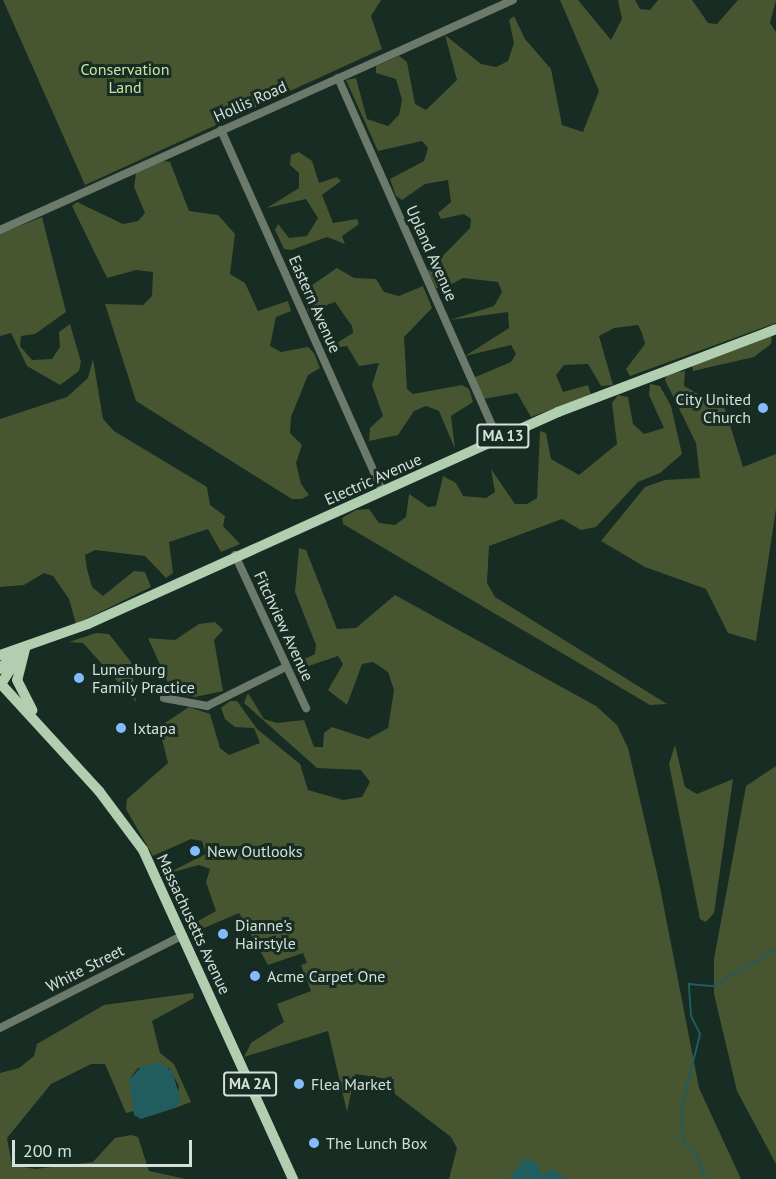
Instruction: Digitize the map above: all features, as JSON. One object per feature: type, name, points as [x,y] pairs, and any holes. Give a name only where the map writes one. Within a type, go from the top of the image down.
[{"type":"main road","name":"Electric Avenue","points":[[19,651],[498,439],[776,329]]},
{"type":"main road","name":"MA 13","points":[[0,655],[19,651]]},
{"type":"main road","points":[[0,669],[19,651]]},
{"type":"main road","points":[[0,684],[19,651]]},
{"type":"main road","points":[[19,651],[17,680],[44,730]]},
{"type":"main road","name":"Massachusetts Avenue","points":[[0,684],[44,730],[142,850],[183,934],[293,1179]]},
{"type":"street","name":"Hollis Road","points":[[0,230],[513,0]]},
{"type":"street","name":"Upland Avenue","points":[[338,78],[498,439]]},
{"type":"street","name":"Eastern Avenue","points":[[221,130],[382,490]]},
{"type":"street","name":"Fitchview Avenue","points":[[235,555],[306,708]]},
{"type":"street","points":[[164,698],[207,706],[286,667]]},
{"type":"street","name":"White Street","points":[[0,1028],[183,934]]},
{"type":"green space","name":"Conservation Land","points":[[3,0],[381,0],[371,16],[382,49],[85,185]]},
{"type":"green space","points":[[560,0],[578,0],[611,40],[622,19],[618,0],[635,0],[640,9],[650,10],[658,0],[692,0],[708,23],[717,24],[738,0],[776,0],[770,23],[776,32],[776,323],[630,376],[626,369],[645,344],[642,333],[638,325],[614,328],[599,336],[613,385],[601,386],[588,364],[564,365],[556,375],[563,392],[588,385],[591,394],[531,417],[517,393],[483,399],[473,378],[511,362],[516,354],[511,345],[465,356],[509,328],[508,312],[450,320],[494,306],[502,292],[498,282],[463,278],[443,289],[436,288],[428,271],[470,228],[471,219],[464,214],[441,219],[438,213],[451,202],[448,180],[425,184],[402,200],[396,196],[390,179],[424,161],[428,148],[422,141],[378,151],[346,80],[356,78],[367,119],[388,126],[399,115],[402,100],[396,79],[376,73],[376,66],[399,56],[407,62],[415,104],[426,110],[457,80],[445,35],[481,64],[496,67],[508,61],[514,43],[509,20],[514,16],[525,39],[551,69],[562,125],[583,132],[599,91]]},
{"type":"green space","points":[[299,152],[312,161],[319,183],[337,177],[341,181],[322,195],[333,223],[357,219],[359,224],[342,236],[345,244],[327,237],[291,250],[284,249],[275,230],[278,224],[289,238],[307,236],[318,218],[306,199],[267,208],[299,188],[299,173],[290,165],[291,155]]},
{"type":"green space","points":[[164,161],[170,162],[189,211],[218,215],[235,234],[230,274],[245,283],[258,311],[288,301],[291,311],[276,317],[270,346],[281,352],[308,347],[314,353],[320,368],[308,375],[291,417],[290,433],[302,445],[296,463],[301,484],[309,495],[302,499],[292,499],[136,401],[105,304],[143,305],[152,296],[153,272],[136,270],[107,278],[72,206],[77,202],[123,224],[138,221],[145,213],[134,187],[136,173]]},
{"type":"green space","points":[[42,217],[66,312],[35,334],[21,336],[20,346],[32,360],[52,359],[60,347],[59,332],[70,324],[81,362],[79,371],[60,385],[27,366],[11,333],[0,336],[0,234]]},
{"type":"green space","points":[[337,268],[354,278],[376,279],[384,292],[399,296],[423,286],[432,308],[404,337],[407,389],[413,394],[462,385],[469,389],[473,402],[451,416],[455,449],[439,411],[426,406],[414,411],[398,435],[369,441],[370,428],[383,416],[372,385],[379,363],[359,366],[347,346],[327,349],[353,333],[352,326],[335,302],[308,312],[302,292]]},
{"type":"green space","points":[[772,335],[771,344],[754,357],[693,371],[692,365]]},
{"type":"green space","points":[[93,359],[103,419],[114,431],[207,487],[210,505],[225,516],[223,526],[240,544],[221,552],[208,529],[169,542],[173,573],[166,578],[145,556],[95,550],[85,555],[87,569],[92,587],[103,596],[134,571],[145,572],[151,587],[76,624],[69,599],[53,576],[44,573],[24,585],[0,587],[0,419],[67,397],[88,378]]},
{"type":"green space","points":[[685,371],[684,386],[725,409],[743,467],[776,454],[776,509],[756,641],[728,633],[706,589],[645,567],[601,541],[645,487],[665,480],[700,478],[696,443],[665,380],[667,374]]},
{"type":"green space","points":[[650,384],[660,386],[671,406],[682,454],[660,473],[638,482],[596,527],[581,530],[562,519],[489,546],[487,583],[495,597],[667,704],[650,705],[343,524],[342,518],[356,510],[369,509],[379,523],[395,525],[406,517],[409,494],[428,507],[436,506],[443,476],[456,483],[463,496],[486,498],[495,492],[491,469],[515,504],[527,504],[537,498],[540,431],[546,433],[551,459],[579,475],[617,444],[612,403],[618,395],[628,397],[633,424],[644,434],[664,428],[649,395]]},
{"type":"green space","points":[[299,548],[306,550],[337,629],[356,628],[395,595],[596,706],[617,725],[628,748],[659,882],[699,1088],[741,1179],[449,1179],[457,1148],[451,1137],[395,1094],[388,1079],[355,1074],[347,1112],[328,1031],[244,1057],[251,1043],[284,1022],[277,1004],[311,991],[301,965],[307,963],[303,953],[268,965],[239,913],[190,934],[189,926],[216,911],[206,882],[210,869],[199,865],[166,874],[206,854],[202,841],[191,839],[153,856],[126,809],[127,799],[168,763],[159,727],[189,707],[210,714],[220,748],[229,755],[260,743],[254,728],[235,727],[225,719],[221,708],[230,701],[237,701],[257,729],[300,764],[308,790],[343,800],[362,797],[370,782],[361,770],[317,768],[244,703],[248,693],[264,719],[277,723],[304,720],[314,747],[323,747],[324,733],[332,727],[368,739],[388,728],[394,690],[388,672],[373,662],[362,664],[347,705],[328,690],[343,664],[338,656],[294,671],[294,664],[315,654],[316,645],[295,592]]},
{"type":"green space","points":[[215,622],[223,630],[214,640],[223,691],[195,697],[181,694],[170,687],[148,638],[175,640],[199,624]]},
{"type":"green space","points":[[96,633],[109,634],[131,662],[136,702],[83,643],[69,642]]},
{"type":"green space","points":[[675,745],[685,787],[697,794],[733,779],[714,913],[706,922],[700,919],[669,764]]},
{"type":"green space","points":[[776,766],[776,1164],[737,1091],[714,994],[714,959],[746,786]]},
{"type":"green space","points":[[193,993],[194,998],[152,1021],[160,1053],[174,1064],[191,1102],[175,1108],[179,1086],[169,1068],[138,1068],[131,1077],[134,1111],[126,1113],[105,1064],[91,1064],[51,1084],[7,1138],[12,1165],[35,1169],[93,1162],[115,1138],[131,1135],[138,1137],[149,1171],[186,1179],[0,1179],[0,1073],[19,1068],[34,1056],[37,1044],[104,1005]]},
{"type":"water","points":[[159,1063],[172,1071],[181,1100],[175,1108],[141,1119],[134,1115],[129,1080],[142,1066]]},
{"type":"water","points":[[525,1158],[537,1163],[542,1175],[552,1169],[568,1179],[509,1179]]},
{"type":"waterway","points":[[705,1179],[698,1156],[683,1143],[682,1107],[700,1034],[691,1016],[689,984],[714,986],[776,949]]},
{"type":"place","name":"City United Church","points":[[763,408]]},
{"type":"place","name":"Lunenburg Family Practice","points":[[79,678]]},
{"type":"place","name":"Ixtapa","points":[[121,728]]},
{"type":"place","name":"New Outlooks","points":[[195,851]]},
{"type":"place","name":"Dianne's Hairstyle","points":[[223,934]]},
{"type":"place","name":"Acme Carpet One","points":[[255,976]]},
{"type":"place","name":"Flea Market","points":[[299,1084]]},
{"type":"place","name":"The Lunch Box","points":[[314,1143]]}]
